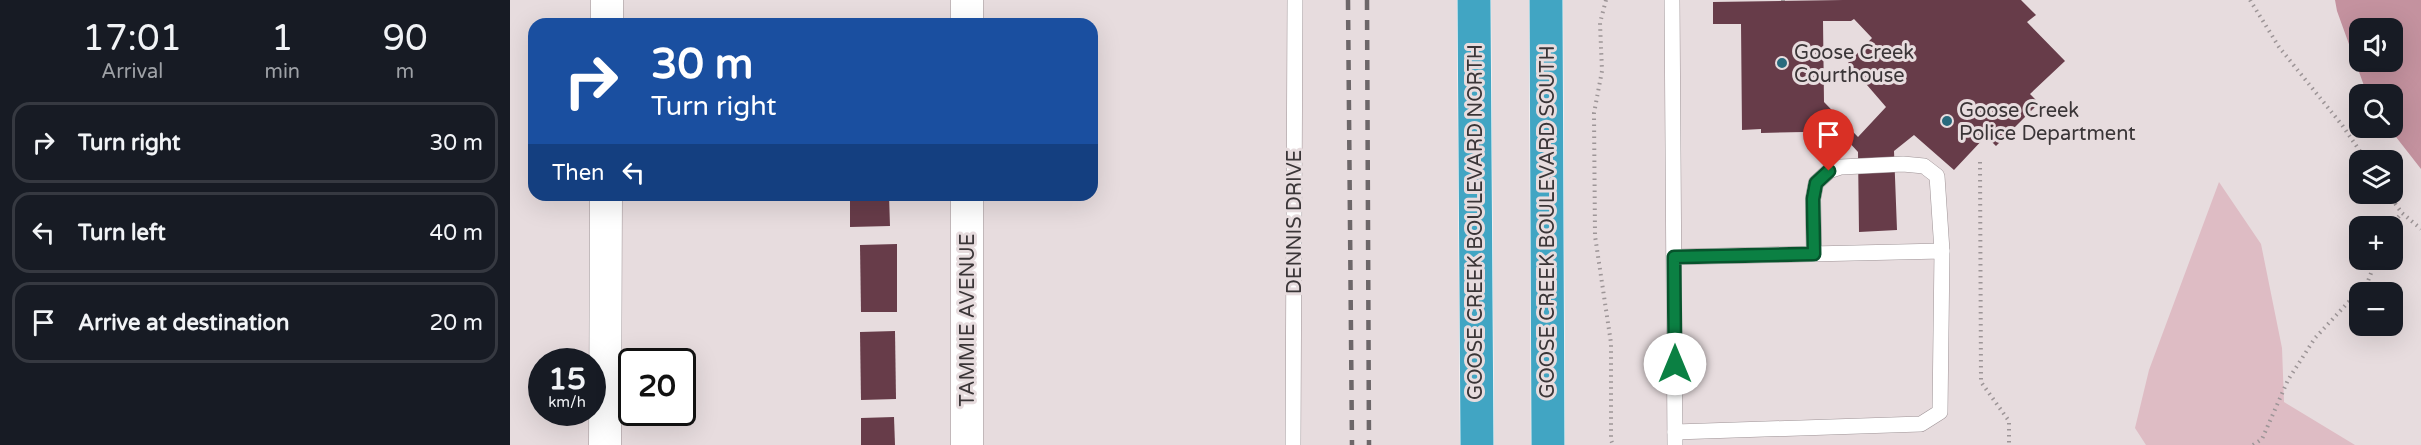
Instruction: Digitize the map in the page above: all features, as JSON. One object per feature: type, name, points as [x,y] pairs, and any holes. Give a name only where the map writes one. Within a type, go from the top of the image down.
[{"type":"highway","name":"GOOSE CREEK BOULEVARD NORTH","points":[[1474,0],[1477,445]]},
{"type":"highway","name":"GOOSE CREEK BOULEVARD SOUTH","points":[[1546,0],[1548,445]]},
{"type":"street","points":[[607,0],[607,18]]},
{"type":"street","points":[[967,0],[967,18]]},
{"type":"street","points":[[605,445],[606,201]]},
{"type":"street","name":"TAMMIE AVENUE","points":[[967,201],[967,445]]},
{"type":"lane","name":"DENNIS DRIVE","points":[[1293,445],[1295,0]]},
{"type":"lane","points":[[1672,0],[1675,439],[1921,424],[1940,411],[1942,251],[1937,176],[1924,166],[1903,164],[1840,166],[1829,171],[1816,183],[1813,199],[1814,254]]},
{"type":"lane","points":[[1674,257],[1942,251]]},
{"type":"path","points":[[1606,0],[1600,23],[1602,70],[1594,113],[1595,236],[1611,343],[1613,445]]},
{"type":"path","points":[[2250,0],[2279,47],[2342,125],[2359,150]]},
{"type":"path","points":[[1980,162],[1981,382],[2009,421],[2009,445]]},
{"type":"path","points":[[2395,204],[2402,213],[2421,229]]},
{"type":"path","points":[[2399,216],[2402,213]]},
{"type":"path","points":[[2253,445],[2262,439],[2288,380],[2315,338],[2368,281],[2372,270]]},
{"type":"shaded area","points":[[2335,0],[2421,0],[2421,169],[2397,138],[2403,138],[2403,84],[2363,84],[2359,72],[2403,72],[2403,18],[2349,18],[2349,44]]},
{"type":"shaded area","points":[[2219,182],[2261,244],[2282,348],[2284,402],[2355,445],[2146,445],[2135,428],[2149,370]]},
{"type":"building","name":"Goose Creek Police Department","points":[[2021,0],[2036,15],[2027,22],[2065,61],[2030,94],[2039,103],[1996,146],[1986,136],[1954,170],[1914,135],[1894,151],[1897,230],[1859,232],[1858,152],[1824,115],[1824,128],[1804,128],[1804,132],[1761,133],[1761,129],[1742,130],[1741,24],[1713,24],[1713,2]],"holes":[[[1854,19],[1872,38],[1848,63],[1886,107],[1858,137],[1824,102],[1823,21],[1851,21]]]},
{"type":"building","points":[[850,201],[889,201],[890,226],[850,227]]},
{"type":"building","points":[[897,244],[897,312],[861,312],[860,245]]},
{"type":"building","points":[[895,331],[896,399],[861,400],[860,332]]},
{"type":"building","points":[[894,417],[895,445],[861,445],[861,418]]},
{"type":"railway","points":[[1348,0],[1352,445]]},
{"type":"railway","points":[[1367,0],[1369,445]]},
{"type":"place","name":"Goose Creek Courthouse","points":[[1782,63]]},
{"type":"place","name":"Goose Creek Police Department","points":[[1947,121]]},
{"type":"route","points":[[1675,364],[1674,257],[1814,254],[1813,199],[1816,183],[1829,171]]}]
